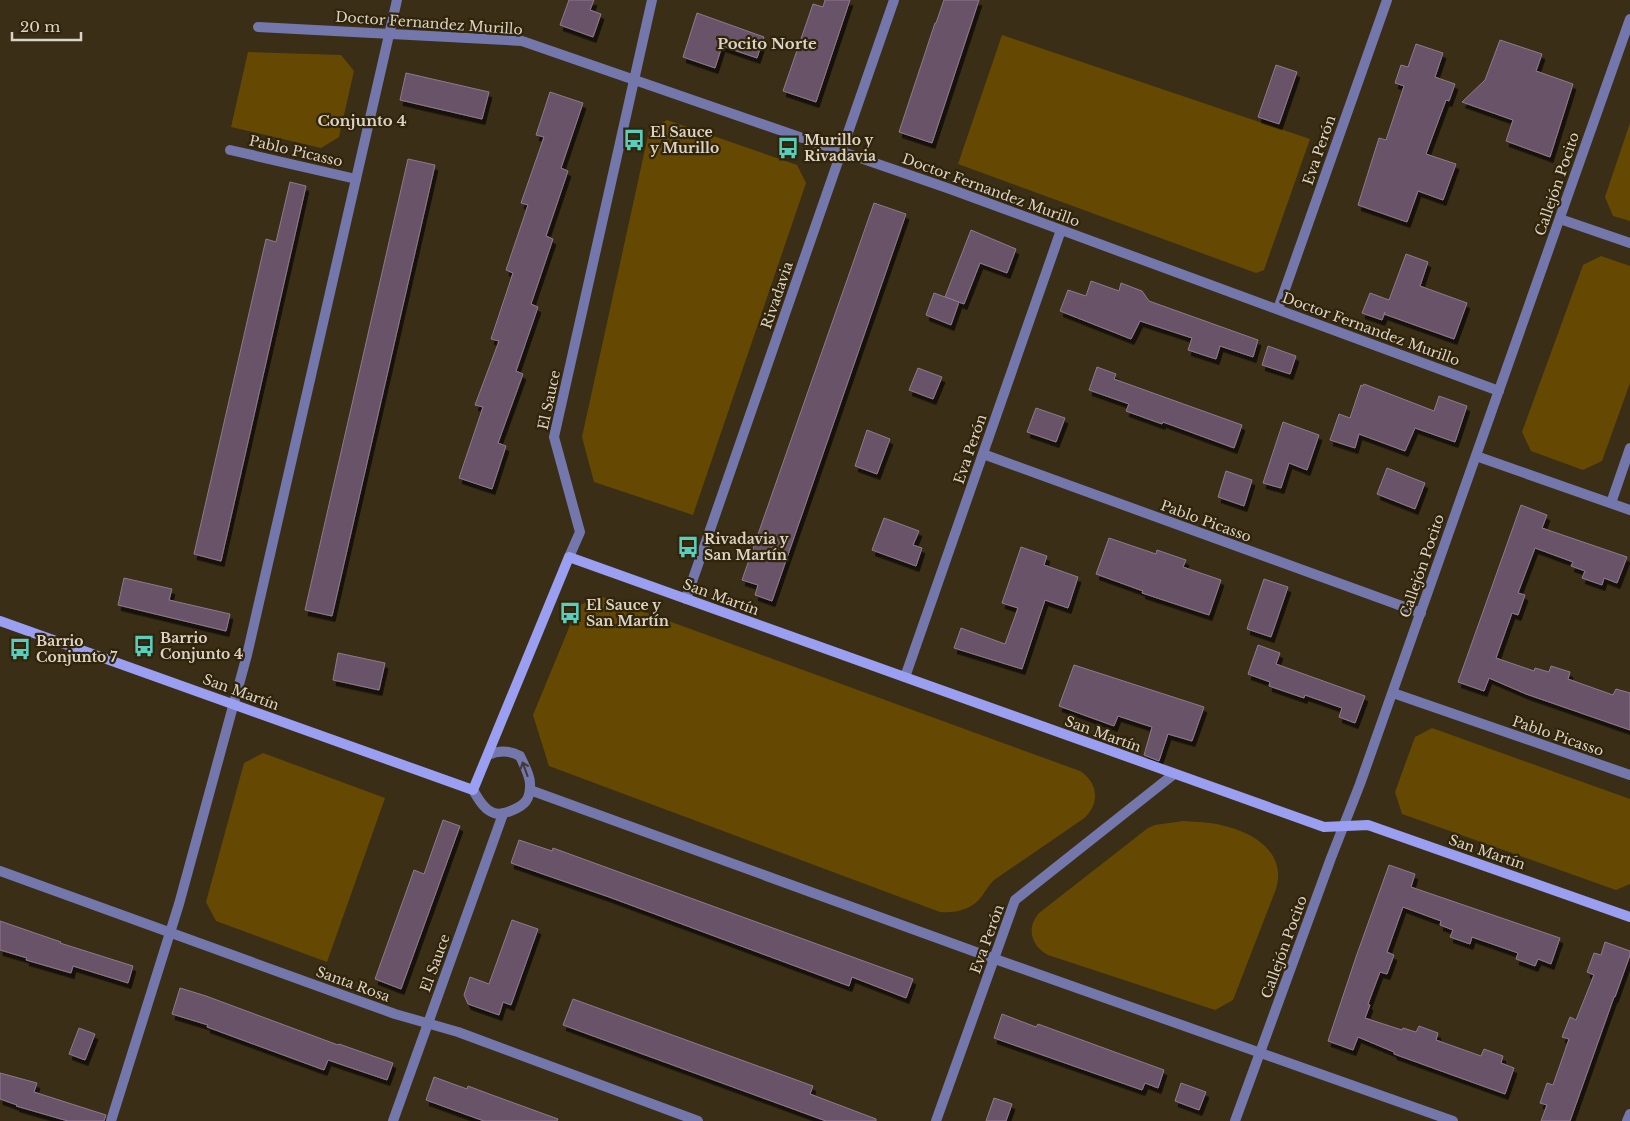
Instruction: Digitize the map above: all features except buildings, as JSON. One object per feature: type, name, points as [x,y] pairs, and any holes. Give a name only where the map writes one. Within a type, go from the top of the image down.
[{"type":"street","points":[[111,1121],[170,933],[246,655],[397,0]]},
{"type":"street","name":"El Sauce","points":[[473,790],[580,532],[554,437],[652,0]]},
{"type":"street","name":"Rivadavia","points":[[686,599],[894,0]]},
{"type":"street","name":"Eva Perón","points":[[1278,310],[1387,0]]},
{"type":"street","name":"Callejón Pocito","points":[[1236,1121],[1393,693],[1630,19]]},
{"type":"street","name":"Doctor Fernandez Murillo","points":[[258,27],[522,41],[1061,230],[1499,391]]},
{"type":"street","name":"Pablo Picasso","points":[[230,150],[356,179]]},
{"type":"street","points":[[1560,219],[1630,243]]},
{"type":"street","name":"Eva Perón","points":[[905,678],[1061,230]]},
{"type":"street","points":[[1611,503],[1630,448]]},
{"type":"street","name":"Pablo Picasso","points":[[983,454],[1420,613]]},
{"type":"street","points":[[1476,456],[1630,510]]},
{"type":"street","name":"San Martín","points":[[569,558],[1324,827],[1368,825],[1630,917]]},
{"type":"street","name":"San Martín","points":[[0,620],[473,790]]},
{"type":"street","name":"Pablo Picasso","points":[[1393,693],[1630,775]]},
{"type":"street","points":[[473,790],[479,800],[489,810],[496,814],[503,814],[524,804],[530,790],[530,782],[520,756],[503,751],[488,755]]},
{"type":"street","name":"Eva Perón","points":[[936,1121],[1015,900],[1174,774]]},
{"type":"street","points":[[530,790],[995,959],[1453,1121]]},
{"type":"street","name":"El Sauce","points":[[393,1121],[503,814]]},
{"type":"street","name":"Santa Rosa","points":[[0,871],[395,1014],[458,1032],[698,1121]]},
{"type":"street","points":[[1627,1121],[1630,1114]]},
{"type":"shaded area","points":[[1002,35],[1310,139],[1264,270],[1256,273],[958,164]]},
{"type":"shaded area","points":[[248,52],[341,55],[354,71],[339,137],[321,148],[231,127]]},
{"type":"shaded area","points":[[667,120],[797,165],[806,183],[693,515],[594,482],[582,437],[649,131]]},
{"type":"shaded area","points":[[1630,123],[1630,221],[1613,216],[1605,197]]},
{"type":"shaded area","points":[[1601,256],[1630,266],[1630,383],[1602,461],[1583,470],[1531,451],[1522,432],[1583,265]]},
{"type":"shaded area","points":[[600,596],[1080,771],[1094,788],[1095,801],[1089,813],[1083,819],[994,880],[973,905],[963,910],[940,912],[549,766],[533,715],[578,606]]},
{"type":"shaded area","points":[[1432,728],[1630,799],[1630,884],[1616,890],[1402,814],[1395,792],[1415,737]]},
{"type":"shaded area","points":[[263,753],[385,798],[327,962],[216,921],[206,902],[244,763]]},
{"type":"shaded area","points":[[1183,821],[1216,824],[1245,833],[1265,846],[1277,864],[1276,889],[1233,1000],[1215,1010],[1048,955],[1038,947],[1034,942],[1032,931],[1035,919],[1039,913],[1148,828],[1155,825]]},
{"type":"place","name":"El Sauce y Murillo","points":[[634,140]]},
{"type":"place","name":"Murillo y Rivadavia","points":[[788,148]]},
{"type":"place","name":"Rivadavia y San Martín","points":[[688,547]]},
{"type":"place","name":"El Sauce y San Martín","points":[[570,613]]},
{"type":"place","name":"Barrio Conjunto 4","points":[[144,646]]},
{"type":"place","name":"Barrio Conjunto 7","points":[[20,649]]},
{"type":"district","name":"Pocito Norte","points":[[767,43]]},
{"type":"district","name":"Conjunto 4","points":[[362,120]]}]
